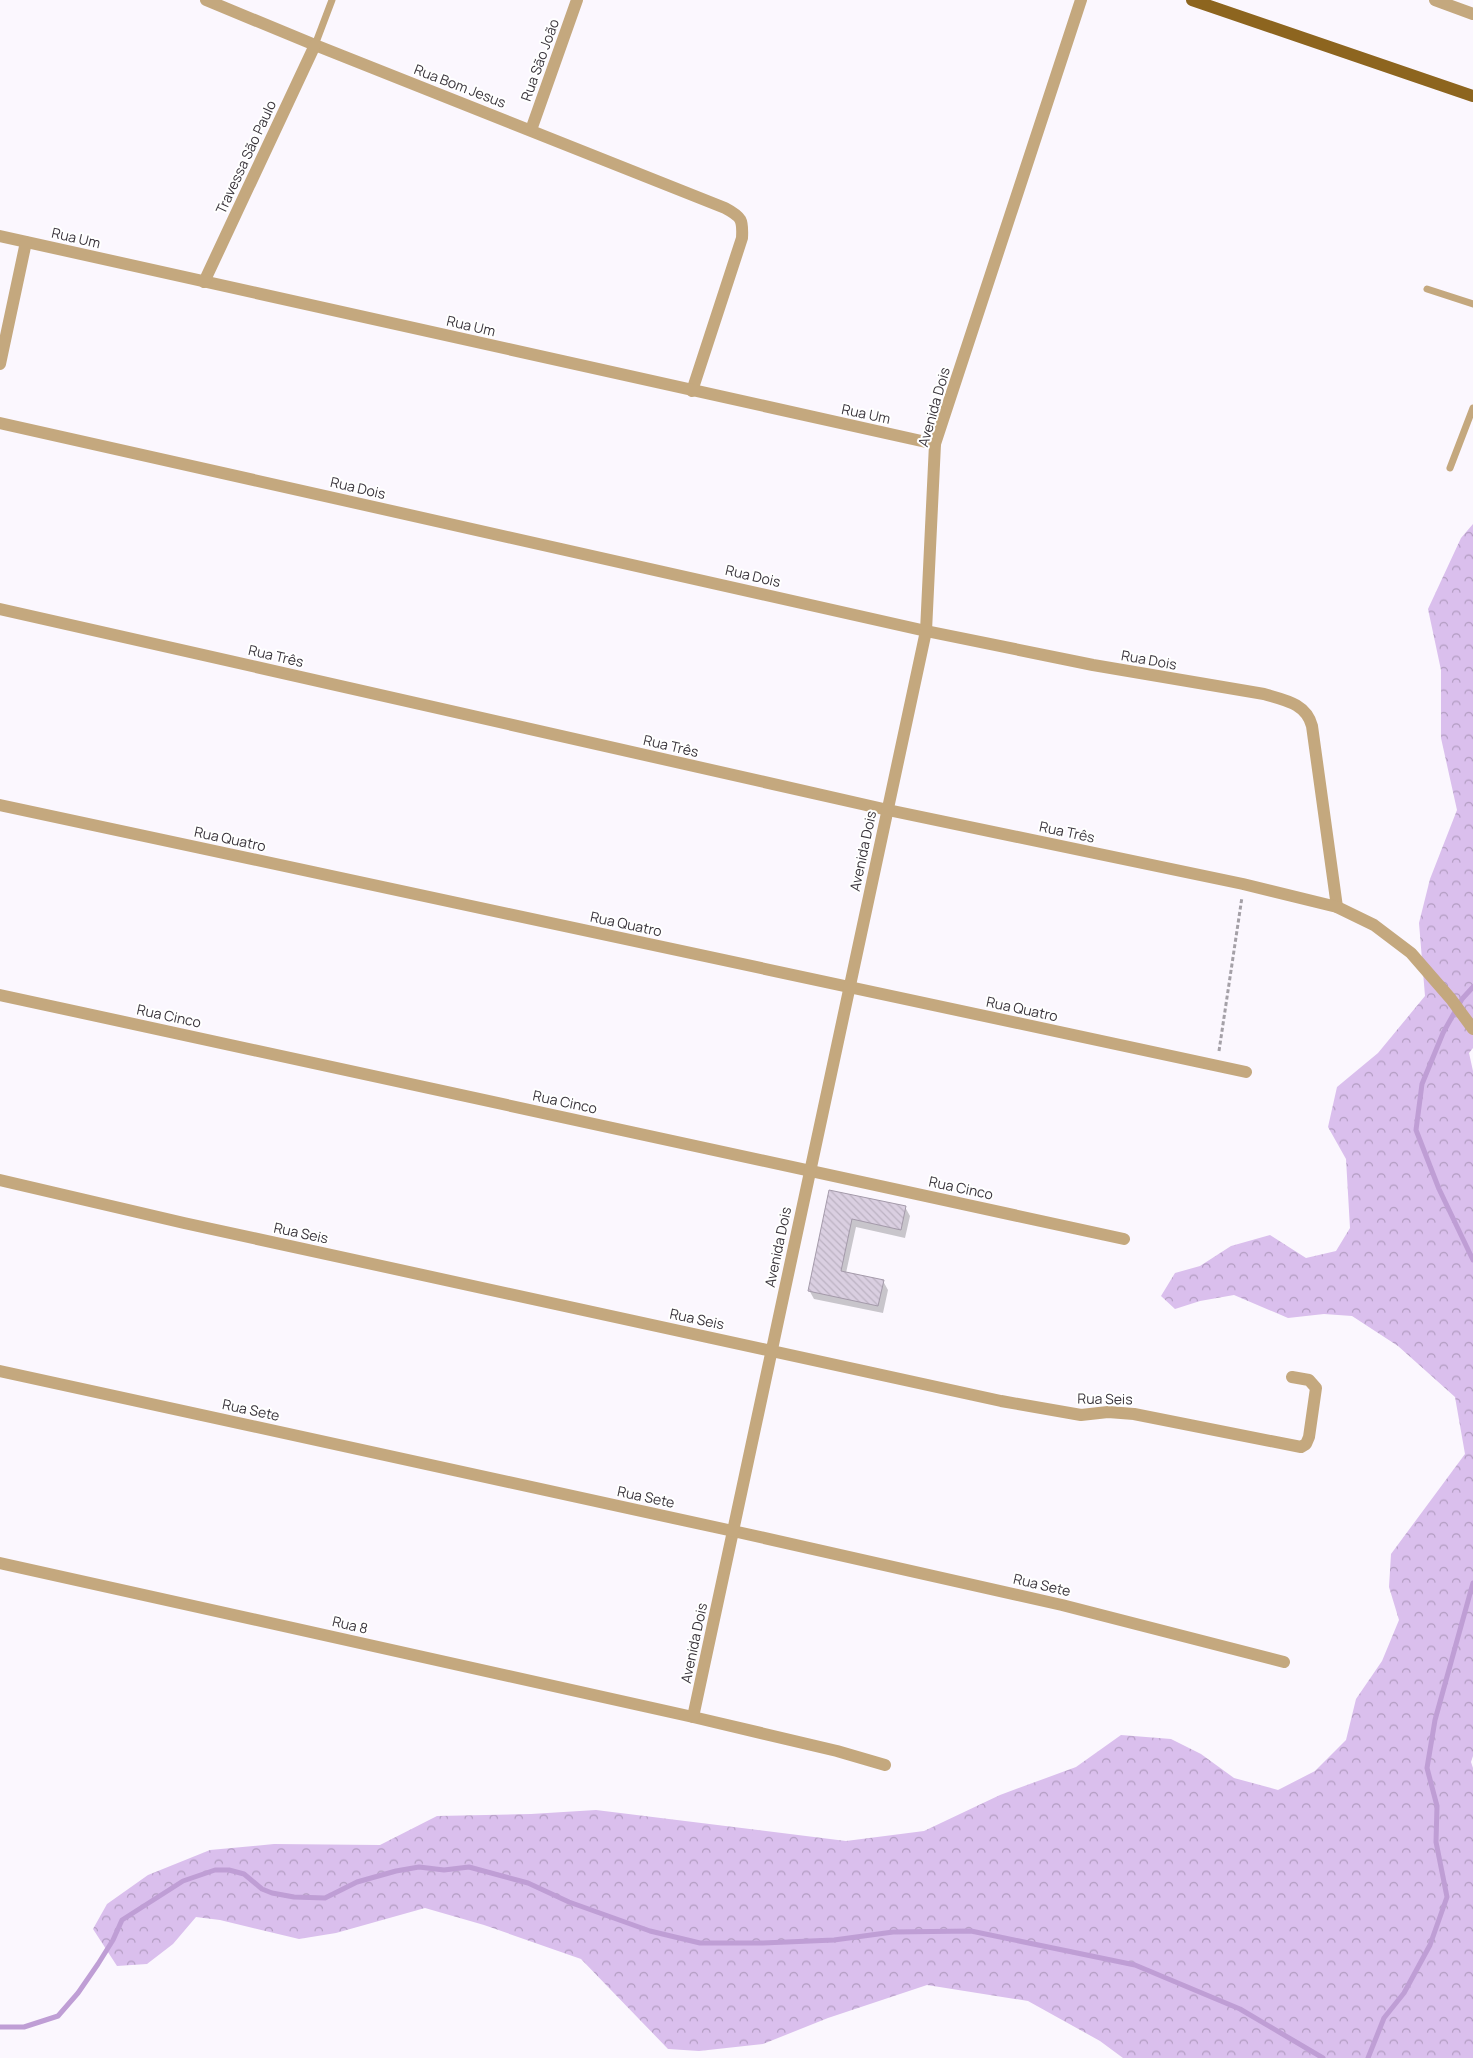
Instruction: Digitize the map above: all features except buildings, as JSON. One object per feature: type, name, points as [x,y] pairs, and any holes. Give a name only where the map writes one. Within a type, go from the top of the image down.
[{"type":"main road","points":[[1192,0],[1473,96]]},
{"type":"street","name":"Rua Bom Jesus","points":[[206,0],[315,46],[531,130],[737,215],[743,222],[742,238],[692,391]]},
{"type":"street","name":"Rua São João","points":[[531,130],[577,0]]},
{"type":"street","name":"Avenida Dois","points":[[693,1717],[926,631],[935,444],[1081,0]]},
{"type":"street","points":[[1435,0],[1473,14]]},
{"type":"street","name":"Travessa São Paulo","points":[[204,282],[315,46]]},
{"type":"street","name":"Rua Um","points":[[0,236],[935,444]]},
{"type":"street","points":[[0,364],[26,242]]},
{"type":"street","name":"Rua Dois","points":[[0,423],[926,631],[1093,665],[1264,694],[1288,701],[1305,710],[1310,717],[1337,907]]},
{"type":"street","name":"Rua Três","points":[[0,609],[888,810],[1244,884],[1337,907],[1374,925],[1411,953],[1451,998],[1473,1029]]},
{"type":"street","name":"Rua Quatro","points":[[0,805],[1246,1072]]},
{"type":"street","name":"Rua Cinco","points":[[0,995],[1124,1239]]},
{"type":"street","name":"Rua Seis","points":[[0,1180],[184,1223],[1001,1401],[1065,1413],[1092,1415],[1113,1412],[1134,1414],[1301,1448],[1306,1444],[1309,1437],[1316,1388],[1309,1380],[1292,1377]]},
{"type":"street","name":"Rua Sete","points":[[0,1371],[1062,1605],[1284,1662]]},
{"type":"street","name":"Rua 8","points":[[0,1563],[693,1717],[846,1753],[885,1766]]},
{"type":"lane","points":[[315,46],[332,0]]},
{"type":"lane","points":[[1427,290],[1473,304]]},
{"type":"lane","points":[[1450,468],[1473,408]]},
{"type":"path","points":[[1217,1066],[1244,884]]},
{"type":"green space","points":[[1473,524],[1473,1048],[1469,1053],[1473,1071],[1473,1756],[1471,1762],[1473,1768],[1473,2058],[1123,2058],[1100,2041],[1028,2001],[927,1985],[828,2018],[763,2044],[699,2051],[668,2049],[581,1959],[484,1925],[425,1908],[336,1933],[299,1939],[220,1920],[196,1917],[173,1944],[147,1964],[117,1966],[93,1929],[107,1904],[148,1875],[210,1850],[274,1844],[380,1845],[437,1816],[531,1814],[596,1810],[846,1841],[924,1831],[1000,1795],[1076,1767],[1121,1735],[1171,1739],[1201,1754],[1234,1778],[1278,1790],[1315,1771],[1346,1740],[1356,1699],[1382,1661],[1399,1620],[1389,1587],[1391,1554],[1465,1454],[1455,1397],[1398,1346],[1352,1316],[1324,1314],[1288,1318],[1234,1295],[1200,1301],[1175,1309],[1161,1296],[1175,1273],[1200,1266],[1231,1246],[1270,1235],[1306,1258],[1336,1251],[1350,1228],[1346,1159],[1328,1127],[1337,1087],[1378,1053],[1425,996],[1419,923],[1430,879],[1457,810],[1441,738],[1441,670],[1428,609],[1461,538]]},
{"type":"waterway","points":[[1473,987],[1462,999],[1443,1033],[1422,1084],[1416,1130],[1439,1189],[1473,1260]]},
{"type":"waterway","points":[[1368,2058],[1384,2018],[1404,1993],[1430,1945],[1447,1897],[1436,1842],[1437,1806],[1427,1768],[1435,1720],[1473,1583]]},
{"type":"waterway","points":[[0,2027],[24,2027],[58,2016],[78,1993],[98,1964],[113,1940],[122,1920],[183,1881],[215,1870],[229,1870],[244,1874],[262,1889],[272,1893],[294,1897],[325,1898],[357,1882],[396,1871],[419,1867],[444,1870],[469,1867],[528,1883],[569,1902],[650,1931],[700,1943],[834,1940],[893,1932],[971,1931],[1135,1965],[1240,2009],[1323,2058]]}]
